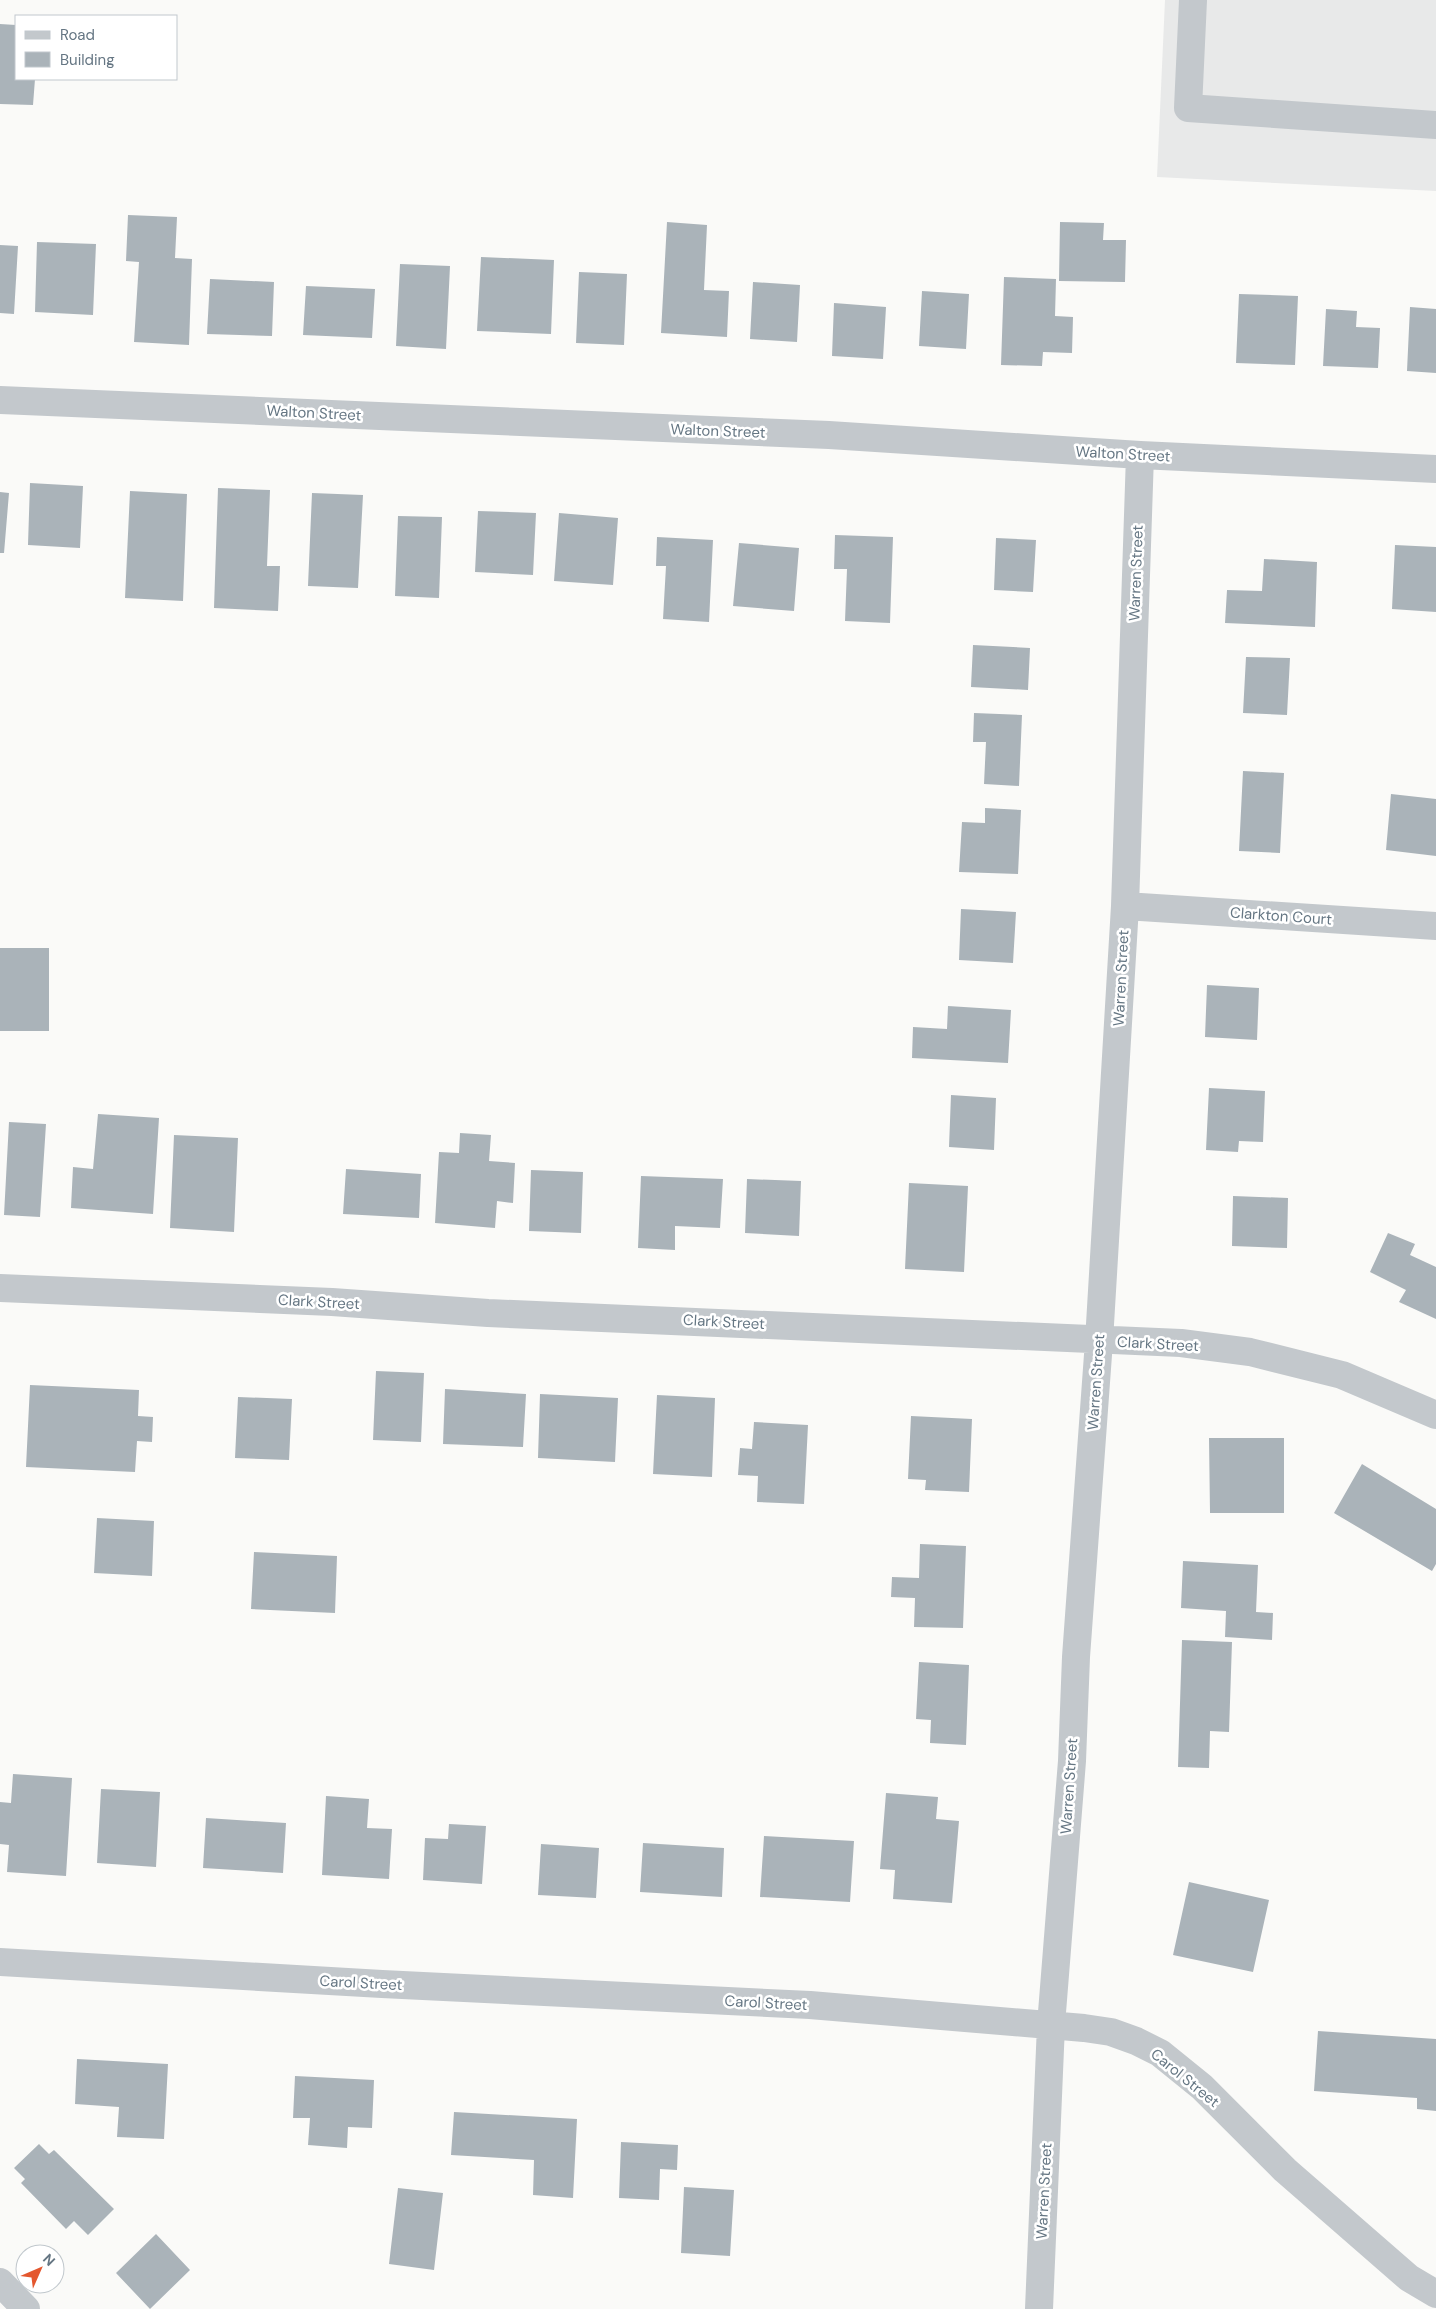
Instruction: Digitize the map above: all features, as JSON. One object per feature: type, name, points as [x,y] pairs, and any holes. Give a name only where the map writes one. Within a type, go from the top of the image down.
[{"type":"street","points":[[1193,0],[1188,108],[1436,125]]},
{"type":"street","name":"Walton Street","points":[[0,400],[829,435],[1140,455],[1436,469]]},
{"type":"street","name":"Warren Street","points":[[1038,2309],[1051,2025],[1072,1761],[1076,1657],[1100,1341],[1125,906],[1140,455]]},
{"type":"street","name":"Clarkton Court","points":[[1125,906],[1436,926]]},
{"type":"street","name":"Clark Street","points":[[0,1288],[332,1302],[488,1312],[1100,1341],[1181,1343],[1250,1352],[1342,1375],[1436,1415]]},
{"type":"street","name":"Carol Street","points":[[0,1962],[382,1984],[810,2005],[1051,2025],[1111,2032],[1136,2041],[1160,2053],[1202,2087],[1292,2177],[1409,2278],[1436,2294]]},
{"type":"street","points":[[0,2282],[26,2309]]},
{"type":"shaded area","points":[[1165,0],[1436,0],[1436,191],[1157,177]]},
{"type":"building","points":[[0,24],[15,25],[15,80],[35,80],[33,105],[0,104]]},
{"type":"building","points":[[128,215],[177,217],[175,258],[192,259],[189,345],[134,342],[139,262],[126,261]]},
{"type":"building","points":[[667,222],[707,225],[704,290],[729,291],[727,337],[661,333]]},
{"type":"building","points":[[1060,222],[1104,223],[1103,240],[1126,240],[1125,282],[1059,281]]},
{"type":"building","points":[[37,242],[96,244],[93,315],[35,312]]},
{"type":"building","points":[[0,245],[18,246],[14,314],[0,313]]},
{"type":"building","points":[[481,257],[554,260],[551,334],[477,331]]},
{"type":"building","points":[[400,264],[450,266],[446,349],[396,346]]},
{"type":"building","points":[[579,272],[627,274],[624,345],[576,343]]},
{"type":"building","points":[[1004,277],[1056,279],[1055,316],[1073,317],[1072,353],[1043,352],[1042,366],[1001,365]]},
{"type":"building","points":[[210,279],[274,282],[272,336],[207,334]]},
{"type":"building","points":[[753,282],[800,285],[797,342],[750,339]]},
{"type":"building","points":[[306,286],[375,289],[372,338],[303,335]]},
{"type":"building","points":[[922,291],[969,294],[966,349],[919,346]]},
{"type":"building","points":[[1239,294],[1298,296],[1295,365],[1236,363]]},
{"type":"building","points":[[834,303],[886,307],[883,359],[832,356]]},
{"type":"building","points":[[1410,307],[1436,309],[1436,373],[1407,371]]},
{"type":"building","points":[[1326,309],[1357,311],[1356,327],[1380,328],[1378,368],[1323,366]]},
{"type":"building","points":[[30,483],[83,486],[80,548],[28,545]]},
{"type":"building","points":[[218,488],[270,490],[267,566],[280,566],[278,611],[214,608]]},
{"type":"building","points":[[130,491],[187,494],[183,601],[125,598]]},
{"type":"building","points":[[0,492],[9,493],[4,553],[0,553]]},
{"type":"building","points":[[312,493],[363,495],[358,588],[308,586]]},
{"type":"building","points":[[478,511],[536,513],[533,575],[475,572]]},
{"type":"building","points":[[559,513],[618,518],[613,585],[554,581]]},
{"type":"building","points":[[398,516],[442,517],[439,598],[395,596]]},
{"type":"building","points":[[835,535],[893,537],[890,623],[845,621],[847,569],[834,569]]},
{"type":"building","points":[[657,537],[713,540],[709,622],[663,619],[666,566],[656,566]]},
{"type":"building","points":[[996,538],[1036,540],[1033,592],[994,590]]},
{"type":"building","points":[[739,543],[799,548],[794,611],[733,606]]},
{"type":"building","points":[[1395,545],[1436,547],[1436,612],[1392,609]]},
{"type":"building","points":[[1264,559],[1317,562],[1315,627],[1225,623],[1227,590],[1262,591]]},
{"type":"building","points":[[973,645],[1030,648],[1028,690],[971,687]]},
{"type":"building","points":[[1246,657],[1290,658],[1287,715],[1243,713]]},
{"type":"building","points":[[974,713],[1022,715],[1019,786],[984,784],[986,742],[973,742]]},
{"type":"building","points":[[1243,771],[1284,773],[1280,853],[1239,851]]},
{"type":"building","points":[[1391,794],[1436,799],[1436,856],[1386,850]]},
{"type":"building","points":[[985,808],[1021,810],[1018,874],[959,872],[962,822],[985,823]]},
{"type":"building","points":[[961,909],[1016,912],[1013,963],[959,960]]},
{"type":"building","points":[[0,948],[49,948],[49,1031],[0,1031]]},
{"type":"building","points":[[1207,985],[1259,988],[1257,1040],[1205,1037]]},
{"type":"building","points":[[948,1006],[1011,1010],[1008,1063],[912,1058],[913,1027],[947,1029]]},
{"type":"building","points":[[1209,1088],[1265,1091],[1263,1142],[1239,1141],[1238,1152],[1206,1150]]},
{"type":"building","points":[[951,1095],[996,1098],[994,1150],[949,1147]]},
{"type":"building","points":[[98,1114],[159,1118],[153,1214],[71,1208],[73,1167],[93,1169]]},
{"type":"building","points":[[9,1122],[46,1124],[40,1217],[4,1215]]},
{"type":"building","points":[[460,1133],[491,1135],[489,1161],[515,1163],[513,1203],[497,1201],[495,1228],[435,1223],[439,1152],[459,1153]]},
{"type":"building","points":[[174,1135],[238,1138],[234,1232],[170,1228]]},
{"type":"building","points":[[346,1169],[421,1174],[419,1218],[343,1214]]},
{"type":"building","points":[[531,1170],[583,1172],[581,1233],[529,1231]]},
{"type":"building","points":[[641,1176],[723,1179],[720,1228],[675,1226],[675,1250],[638,1248]]},
{"type":"building","points":[[747,1179],[801,1181],[799,1236],[745,1233]]},
{"type":"building","points":[[909,1183],[968,1186],[964,1272],[905,1269]]},
{"type":"building","points":[[1233,1196],[1288,1198],[1287,1248],[1232,1246]]},
{"type":"building","points":[[1388,1233],[1415,1244],[1410,1255],[1436,1267],[1436,1319],[1399,1302],[1406,1290],[1370,1272]]},
{"type":"building","points":[[376,1371],[424,1373],[421,1442],[373,1440]]},
{"type":"building","points":[[30,1385],[139,1390],[138,1416],[153,1417],[152,1442],[137,1441],[135,1472],[26,1467]]},
{"type":"building","points":[[445,1389],[526,1394],[523,1447],[443,1444]]},
{"type":"building","points":[[540,1394],[618,1398],[615,1462],[538,1458]]},
{"type":"building","points":[[657,1395],[715,1398],[712,1477],[653,1474]]},
{"type":"building","points":[[238,1397],[292,1399],[289,1460],[235,1458]]},
{"type":"building","points":[[911,1416],[972,1419],[969,1492],[925,1490],[926,1480],[908,1479]]},
{"type":"building","points":[[754,1422],[808,1425],[804,1504],[757,1502],[758,1476],[738,1475],[740,1448],[752,1449]]},
{"type":"building","points":[[1209,1438],[1284,1438],[1284,1513],[1210,1513]]},
{"type":"building","points":[[1362,1464],[1436,1509],[1436,1564],[1432,1571],[1334,1513]]},
{"type":"building","points":[[97,1518],[154,1521],[152,1576],[94,1573]]},
{"type":"building","points":[[920,1544],[966,1546],[963,1628],[914,1627],[915,1598],[891,1597],[892,1577],[919,1578]]},
{"type":"building","points":[[254,1552],[337,1556],[335,1613],[251,1609]]},
{"type":"building","points":[[1183,1561],[1258,1565],[1256,1612],[1273,1613],[1272,1640],[1225,1637],[1226,1611],[1181,1608]]},
{"type":"building","points":[[1182,1640],[1232,1642],[1229,1732],[1210,1731],[1209,1768],[1178,1767]]},
{"type":"building","points":[[919,1662],[969,1665],[966,1745],[930,1743],[931,1720],[916,1719]]},
{"type":"building","points":[[13,1774],[72,1778],[66,1876],[7,1872],[9,1845],[0,1844],[0,1802],[11,1803]]},
{"type":"building","points":[[101,1789],[160,1792],[156,1867],[97,1863]]},
{"type":"building","points":[[886,1793],[938,1797],[936,1819],[959,1821],[952,1903],[893,1899],[895,1870],[880,1869]]},
{"type":"building","points":[[326,1796],[369,1799],[367,1828],[392,1829],[389,1879],[322,1875]]},
{"type":"building","points":[[206,1818],[286,1823],[283,1873],[203,1868]]},
{"type":"building","points":[[449,1824],[486,1826],[482,1884],[423,1880],[425,1838],[448,1839]]},
{"type":"building","points":[[764,1836],[854,1841],[850,1902],[760,1897]]},
{"type":"building","points":[[643,1843],[724,1848],[722,1897],[640,1892]]},
{"type":"building","points":[[541,1844],[599,1848],[596,1898],[538,1895]]},
{"type":"building","points":[[1189,1882],[1269,1900],[1253,1972],[1173,1955]]},
{"type":"building","points":[[1318,2031],[1436,2039],[1436,2111],[1417,2109],[1417,2098],[1314,2091]]},
{"type":"building","points":[[77,2059],[168,2064],[164,2139],[117,2137],[119,2107],[75,2104]]},
{"type":"building","points":[[295,2076],[374,2080],[372,2128],[348,2127],[347,2148],[308,2145],[310,2118],[293,2118]]},
{"type":"building","points":[[454,2112],[577,2119],[573,2198],[533,2195],[534,2160],[451,2155]]},
{"type":"building","points":[[621,2142],[678,2145],[677,2170],[660,2169],[659,2200],[619,2198]]},
{"type":"building","points":[[39,2144],[49,2154],[54,2150],[114,2209],[88,2235],[74,2221],[66,2229],[21,2183],[25,2179],[14,2168]]},
{"type":"building","points":[[684,2187],[734,2190],[730,2256],[681,2253]]},
{"type":"building","points":[[398,2188],[443,2193],[434,2270],[389,2264]]},
{"type":"building","points":[[156,2234],[190,2270],[150,2309],[116,2273]]}]
